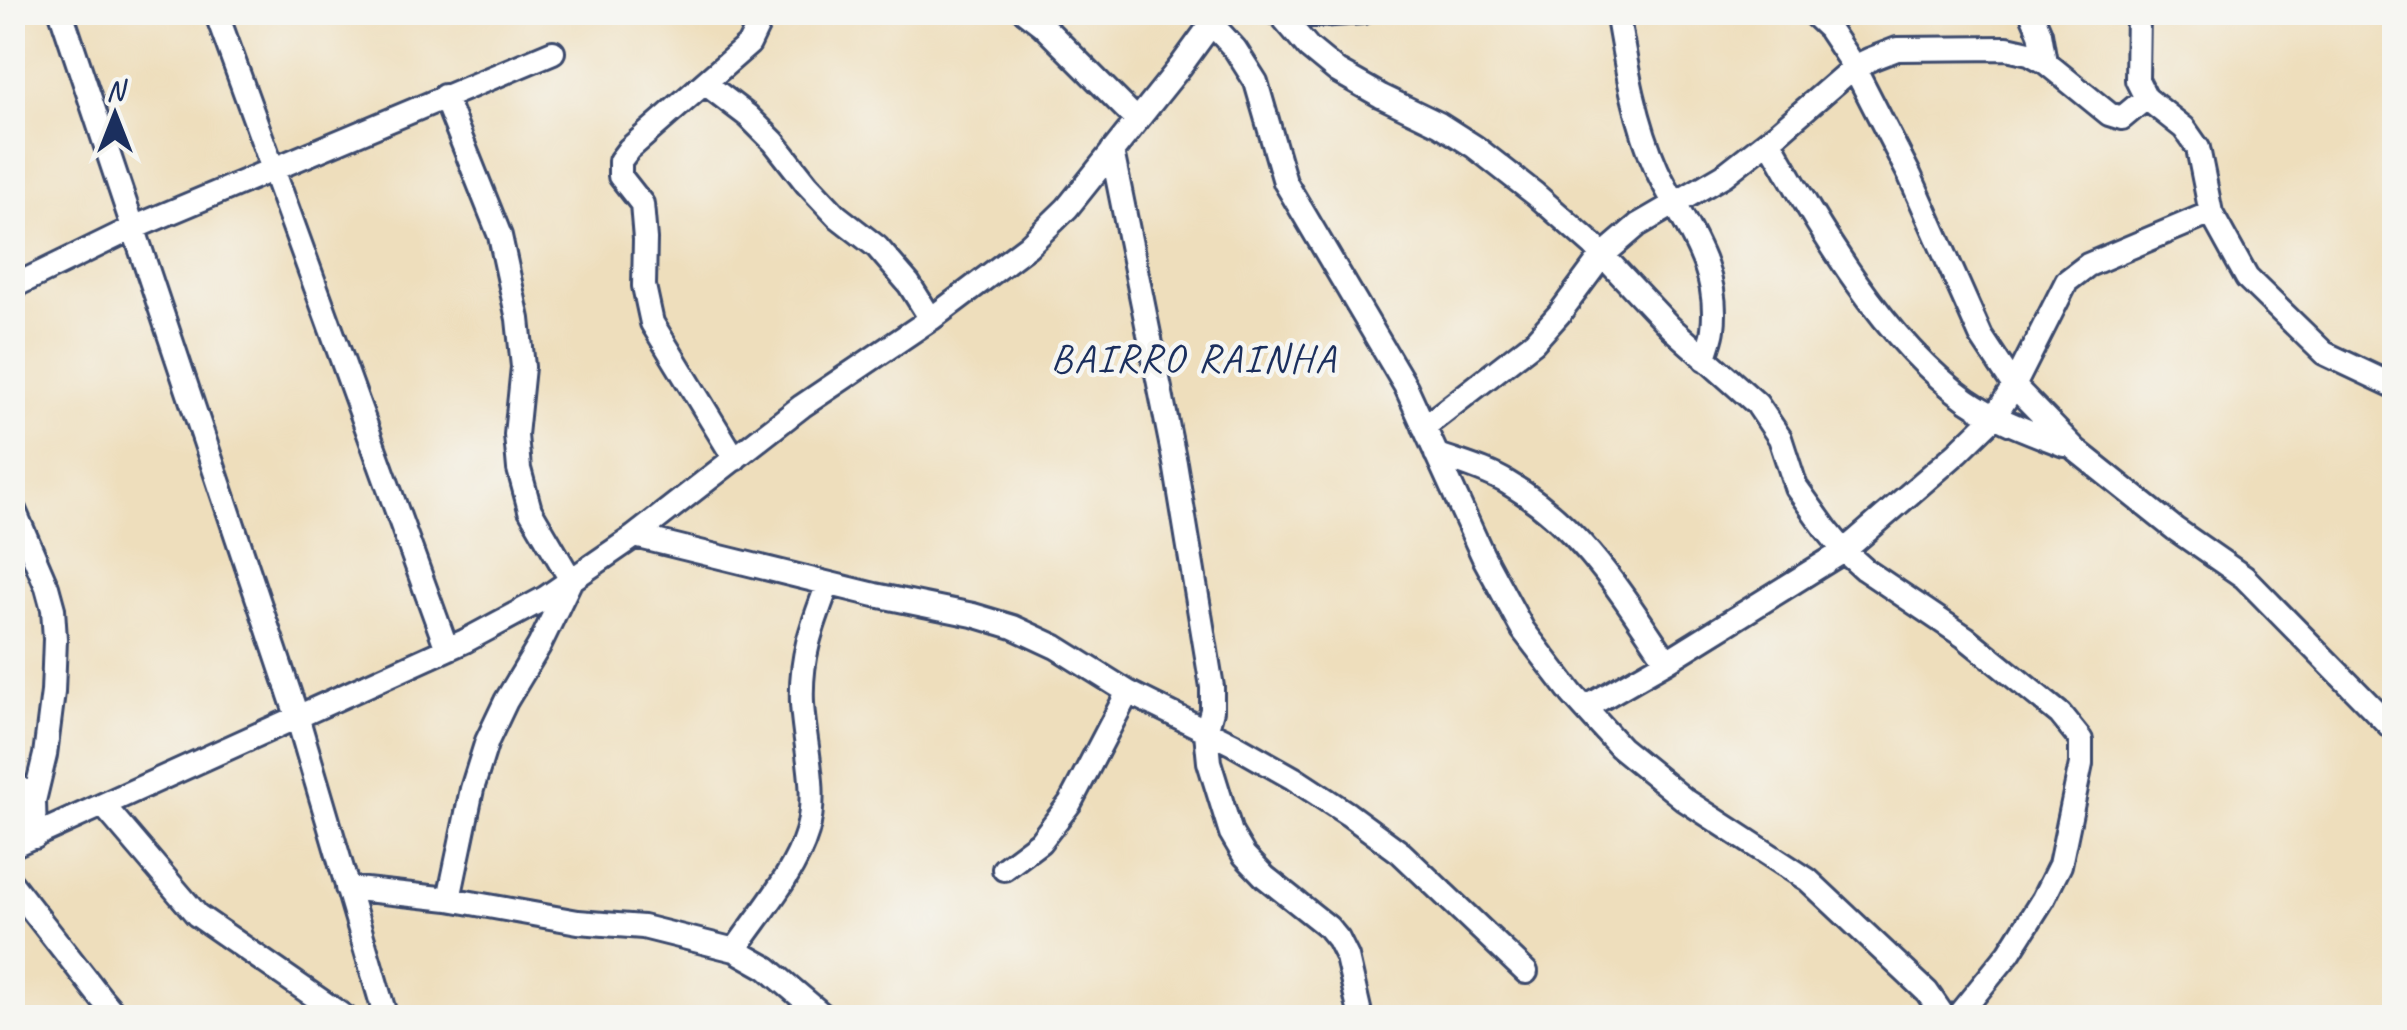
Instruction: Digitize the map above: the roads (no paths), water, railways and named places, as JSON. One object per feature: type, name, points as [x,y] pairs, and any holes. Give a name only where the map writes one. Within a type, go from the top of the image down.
[{"type":"street","points":[[61,12],[296,716],[386,1018]]},
{"type":"street","points":[[216,12],[447,649]]},
{"type":"street","points":[[734,459],[652,323],[644,286],[646,239],[642,204],[620,176],[620,162],[629,149],[749,44],[761,12]]},
{"type":"street","points":[[1025,12],[1137,120]]},
{"type":"street","points":[[1276,13],[1363,12]]},
{"type":"street","points":[[1617,12],[1638,116],[1657,170],[1698,246],[1710,278],[1713,330],[1705,359]]},
{"type":"street","points":[[1811,12],[1828,28],[1854,67],[1910,176],[1981,336],[2014,386],[2076,450],[2244,577],[2394,730]]},
{"type":"street","points":[[2031,12],[2040,33],[2045,62]]},
{"type":"street","points":[[2138,12],[2138,80],[2146,98],[2184,128],[2198,148],[2211,213],[2247,278],[2324,352],[2394,386]]},
{"type":"street","points":[[1276,13],[1308,48],[1337,71],[1439,124],[1535,194],[1657,314],[1757,404],[1780,438],[1796,487],[1844,551],[1864,569],[1965,637],[2060,714],[2080,740],[2081,764],[2060,865],[2009,953],[1956,1018]]},
{"type":"street","points":[[12,846],[447,649],[545,598],[635,536],[802,406],[931,319],[1028,246],[1067,208],[1216,18],[1256,82],[1285,182],[1390,360],[1522,630],[1620,746],[1685,800],[1808,880],[1927,992],[1946,1018]]},
{"type":"street","points":[[1424,427],[1534,342],[1560,314],[1602,256],[1638,225],[1724,175],[1854,67],[1897,49],[2007,48],[2045,62],[2109,114],[2122,118],[2146,98]]},
{"type":"street","points":[[12,287],[133,228],[553,52]]},
{"type":"street","points":[[706,84],[748,116],[837,216],[877,247],[909,284],[931,319]]},
{"type":"street","points":[[444,96],[500,236],[518,319],[524,367],[516,435],[519,469],[530,510],[570,580]]},
{"type":"street","points":[[1769,140],[1808,208],[1872,303],[1904,342],[1968,400],[1995,416],[2076,450]]},
{"type":"street","points":[[1112,151],[1175,463],[1204,634],[1212,687],[1212,710],[1206,732],[1210,762],[1231,833],[1244,855],[1265,877],[1328,926],[1338,939],[1360,1018]]},
{"type":"street","points":[[1585,708],[1667,662],[1844,551],[1995,416],[2066,281],[2088,265],[2211,213]]},
{"type":"street","points":[[1436,454],[1505,480],[1548,509],[1594,556],[1667,662]]},
{"type":"street","points":[[12,505],[48,587],[53,610],[53,692],[34,801],[35,837]]},
{"type":"street","points":[[635,536],[973,615],[1056,647],[1128,692],[1293,778],[1402,853],[1526,972]]},
{"type":"street","points":[[450,899],[472,788],[487,741],[540,646],[570,580]]},
{"type":"street","points":[[736,950],[794,864],[807,832],[812,806],[802,665],[828,584]]},
{"type":"street","points":[[1004,869],[1040,842],[1070,803],[1128,692]]},
{"type":"street","points":[[12,782],[34,801]]},
{"type":"street","points":[[104,806],[197,915],[346,1018]]},
{"type":"street","points":[[12,884],[118,1018]]},
{"type":"street","points":[[346,888],[450,899],[578,922],[644,926],[736,950],[766,968],[826,1018]]},
{"type":"district","name":"BAIRRO RAINHA","points":[[1194,357]]}]
